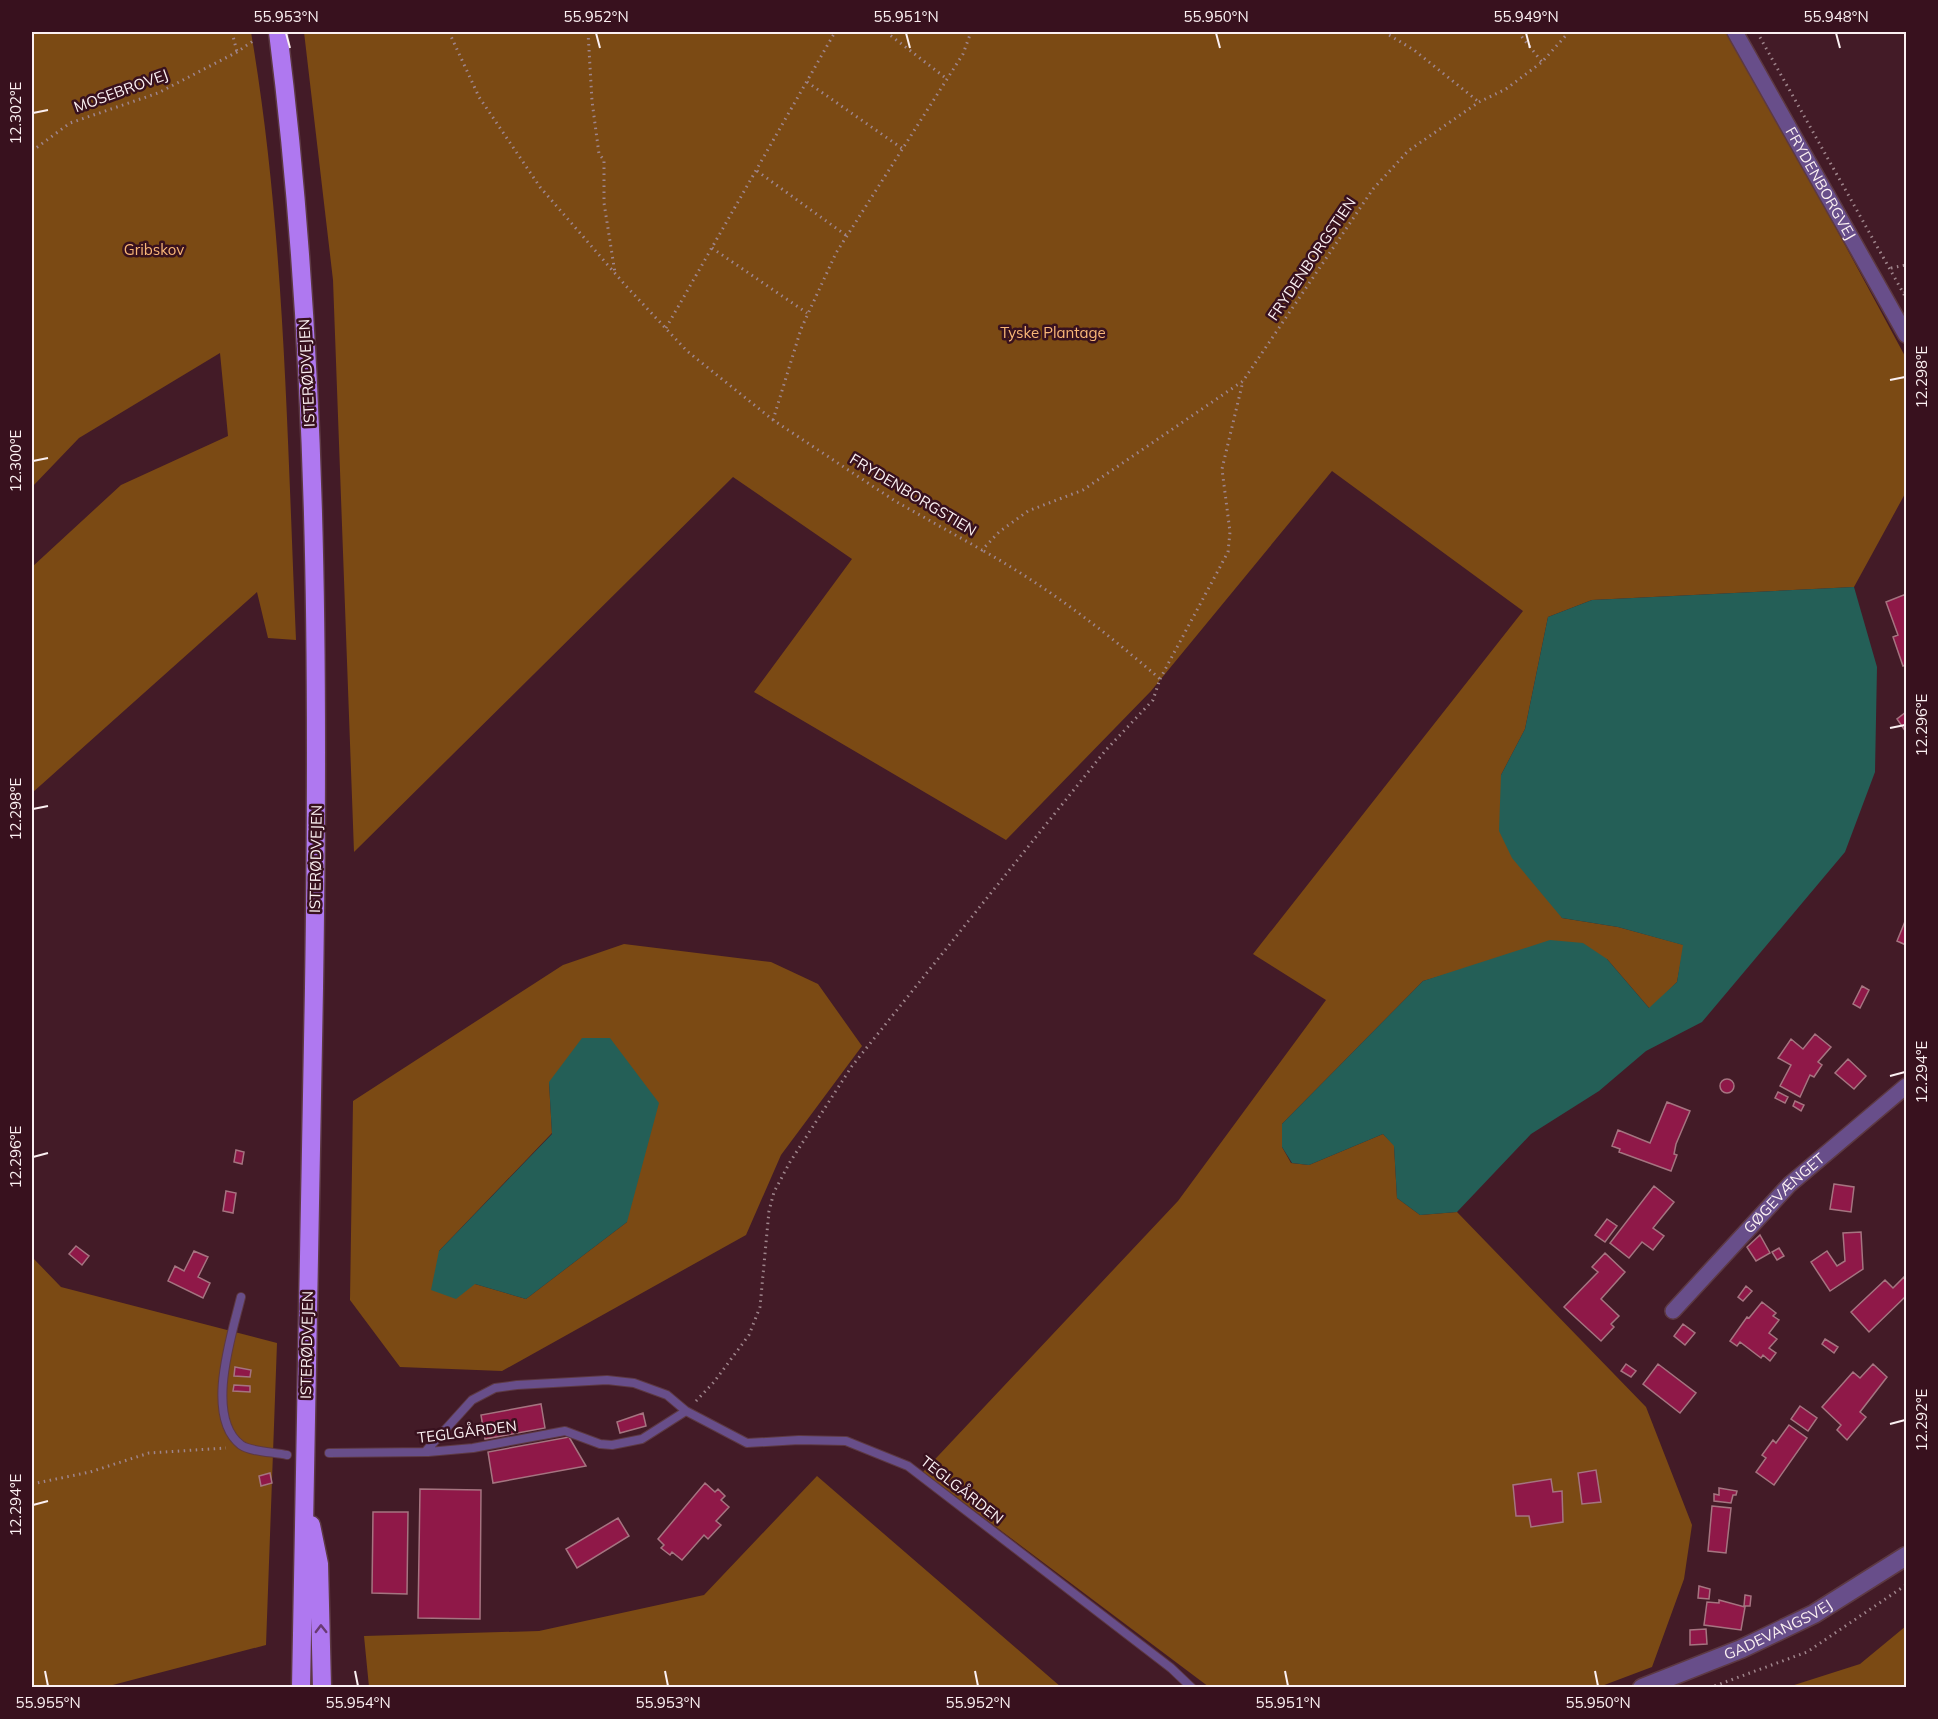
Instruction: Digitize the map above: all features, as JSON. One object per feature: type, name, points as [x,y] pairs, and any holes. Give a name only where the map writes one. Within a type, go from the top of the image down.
[{"type":"highway","name":"ISTERØDVEJEN","points":[[278,32],[298,212],[312,454],[317,773],[301,1688]]},
{"type":"highway","points":[[304,1491],[319,1564],[322,1688]]},
{"type":"street","name":"FRYDENBORGVEJ","points":[[1735,32],[1906,335]]},
{"type":"street","name":"GØGEVÆNGET","points":[[1673,1311],[1790,1184],[1906,1086]]},
{"type":"street","name":"GADEVANGSVEJ","points":[[1642,1688],[1741,1649],[1814,1614],[1906,1556]]},
{"type":"lane","points":[[242,1297],[224,1364],[223,1411],[233,1437],[243,1446],[287,1455]]},
{"type":"lane","points":[[425,1452],[472,1400],[495,1388],[517,1384],[607,1380],[633,1383],[667,1395],[686,1411]]},
{"type":"lane","name":"TEGLGÅRDEN","points":[[329,1453],[425,1452],[473,1448],[565,1431],[600,1444],[612,1444],[642,1439],[686,1411],[747,1443],[800,1440],[846,1441],[908,1466],[1171,1668],[1192,1688]]},
{"type":"path","points":[[232,32],[237,52]]},
{"type":"path","name":"FRYDENBORGSTIEN","points":[[449,32],[479,97],[540,187],[687,351],[773,420],[894,501],[982,550],[999,532],[1028,511],[1083,490],[1243,381],[1373,189],[1408,151],[1479,102],[1506,89],[1542,62],[1569,32]]},
{"type":"path","points":[[588,32],[592,100],[599,154],[604,160],[604,203],[615,273]]},
{"type":"path","points":[[666,328],[835,32]]},
{"type":"path","points":[[886,32],[947,79]]},
{"type":"path","points":[[773,420],[808,313],[847,236],[963,54],[971,32]]},
{"type":"path","points":[[1384,32],[1414,50],[1479,102]]},
{"type":"path","points":[[1518,32],[1542,62]]},
{"type":"path","points":[[1757,32],[1906,296]]},
{"type":"path","name":"MOSEBROVEJ","points":[[32,151],[70,123],[158,93],[237,52],[253,41]]},
{"type":"path","points":[[807,82],[903,149]]},
{"type":"path","points":[[757,171],[847,236]]},
{"type":"path","points":[[712,248],[808,313]]},
{"type":"path","points":[[1890,268],[1906,265]]},
{"type":"path","points":[[1906,285],[1906,296]]},
{"type":"path","points":[[686,1411],[714,1382],[749,1335],[760,1307],[769,1211],[774,1192],[790,1162],[852,1066],[1105,750],[1153,700],[1160,679],[1228,552],[1230,532],[1222,469],[1243,381]]},
{"type":"path","points":[[982,550],[1057,597],[1114,639],[1160,679]]},
{"type":"path","points":[[32,1484],[90,1472],[149,1453],[243,1446]]},
{"type":"path","points":[[1709,1688],[1807,1652],[1906,1585]]},
{"type":"green space","name":"Gribskov","points":[[32,32],[251,32],[262,107],[278,259],[296,640],[268,638],[257,592],[32,793],[32,567],[121,485],[228,436],[220,353],[79,438],[32,487]]},
{"type":"green space","name":"Tyske Plantage","points":[[304,32],[1730,32],[1906,358],[1906,492],[1854,587],[1592,600],[1548,617],[1525,729],[1501,775],[1562,918],[1618,927],[1684,945],[1677,982],[1650,1009],[1607,959],[1482,964],[1423,981],[1282,1124],[1282,1147],[1291,1163],[1309,1165],[1383,1134],[1394,1145],[1397,1198],[1420,1215],[1457,1212],[1646,1407],[1692,1525],[1684,1579],[1652,1667],[1599,1687],[1209,1687],[923,1472],[1178,1201],[1326,1000],[1253,954],[1523,611],[1332,471],[1151,691],[1006,840],[754,692],[852,559],[733,477],[354,852],[333,280]]},
{"type":"green space","points":[[624,944],[771,962],[818,984],[862,1046],[781,1155],[746,1235],[502,1371],[400,1367],[350,1300],[353,1101],[563,965]],"holes":[[[549,1082],[627,1222],[526,1299],[475,1284],[439,1251],[552,1133]]]},
{"type":"green space","points":[[32,1257],[61,1287],[277,1343],[266,1645],[105,1687],[32,1687]]},
{"type":"green space","points":[[817,1476],[1061,1687],[369,1687],[364,1636],[539,1631],[704,1595]]},
{"type":"green space","points":[[1906,1626],[1906,1687],[1788,1687],[1860,1664]]},
{"type":"shaded area","points":[[1854,587],[1877,667],[1875,772],[1845,852],[1702,1022],[1646,1051],[1599,1091],[1531,1134],[1457,1212],[1420,1215],[1397,1198],[1394,1146],[1383,1134],[1309,1165],[1292,1163],[1282,1147],[1282,1124],[1423,981],[1550,940],[1583,943],[1607,959],[1649,1008],[1677,982],[1683,945],[1618,927],[1562,918],[1512,858],[1499,831],[1501,775],[1525,729],[1548,617],[1592,600]]},
{"type":"shaded area","points":[[582,1038],[610,1038],[659,1103],[627,1222],[526,1299],[475,1284],[456,1299],[431,1290],[439,1251],[552,1134],[549,1082]]},
{"type":"building","points":[[1906,594],[1906,665],[1903,666],[1893,637],[1898,635],[1886,602]]},
{"type":"building","points":[[1906,712],[1906,732],[1897,719]]},
{"type":"building","points":[[1906,919],[1906,945],[1897,941]]},
{"type":"building","points":[[1862,986],[1869,990],[1860,1008],[1853,1004]]},
{"type":"building","points":[[1815,1034],[1831,1047],[1818,1062],[1822,1065],[1814,1077],[1810,1075],[1800,1097],[1780,1086],[1791,1065],[1778,1058],[1791,1039],[1803,1049]]},
{"type":"building","points":[[1848,1059],[1866,1076],[1854,1089],[1835,1073]]},
{"type":"building","points":[[1727,1079],[1732,1081],[1734,1086],[1732,1091],[1727,1093],[1722,1091],[1720,1086],[1722,1081]]},
{"type":"building","points":[[1778,1092],[1788,1097],[1785,1103],[1775,1098]]},
{"type":"building","points":[[1795,1101],[1804,1105],[1801,1111],[1793,1106]]},
{"type":"building","points":[[1667,1102],[1690,1111],[1676,1144],[1674,1154],[1677,1155],[1671,1171],[1619,1152],[1620,1149],[1612,1146],[1618,1130],[1650,1143]]},
{"type":"building","points":[[236,1150],[244,1152],[242,1164],[234,1162]]},
{"type":"building","points":[[1834,1184],[1854,1187],[1851,1212],[1830,1209]]},
{"type":"building","points":[[1654,1186],[1674,1202],[1653,1228],[1664,1236],[1653,1250],[1642,1242],[1629,1258],[1610,1243]]},
{"type":"building","points":[[226,1191],[236,1193],[233,1213],[223,1211]]},
{"type":"building","points":[[1607,1219],[1617,1226],[1605,1242],[1595,1235]]},
{"type":"building","points":[[1861,1232],[1863,1269],[1830,1291],[1811,1262],[1827,1251],[1837,1266],[1845,1261],[1843,1233]]},
{"type":"building","points":[[1760,1235],[1770,1253],[1756,1261],[1747,1247]]},
{"type":"building","points":[[76,1246],[89,1256],[82,1265],[69,1254]]},
{"type":"building","points":[[1779,1248],[1784,1256],[1777,1260],[1772,1252]]},
{"type":"building","points":[[194,1251],[208,1257],[198,1277],[210,1283],[203,1298],[168,1281],[175,1266],[184,1271]]},
{"type":"building","points":[[1605,1253],[1625,1272],[1601,1299],[1619,1316],[1611,1324],[1614,1327],[1601,1341],[1564,1307],[1598,1272],[1592,1267]]},
{"type":"building","points":[[1904,1277],[1906,1296],[1869,1332],[1851,1312],[1885,1280],[1893,1288]]},
{"type":"building","points":[[1746,1286],[1752,1291],[1743,1301],[1738,1297]]},
{"type":"building","points":[[1762,1302],[1776,1313],[1773,1316],[1779,1320],[1769,1333],[1777,1339],[1769,1348],[1776,1353],[1770,1361],[1763,1355],[1761,1358],[1740,1342],[1737,1346],[1730,1341],[1747,1317],[1749,1318]]},
{"type":"building","points":[[1683,1324],[1695,1333],[1685,1345],[1674,1336]]},
{"type":"building","points":[[1825,1339],[1838,1347],[1834,1353],[1822,1344]]},
{"type":"building","points":[[1626,1364],[1636,1371],[1631,1377],[1621,1371]]},
{"type":"building","points":[[1658,1364],[1696,1393],[1680,1413],[1643,1384]]},
{"type":"building","points":[[1873,1364],[1887,1377],[1860,1412],[1866,1417],[1847,1440],[1837,1430],[1841,1425],[1822,1407],[1853,1372],[1860,1378]]},
{"type":"building","points":[[235,1367],[251,1370],[250,1377],[234,1376]]},
{"type":"building","points":[[234,1385],[250,1386],[250,1392],[233,1391]]},
{"type":"building","points":[[541,1404],[545,1428],[485,1439],[481,1415]]},
{"type":"building","points":[[1800,1406],[1817,1418],[1808,1431],[1791,1419]]},
{"type":"building","points":[[643,1413],[646,1426],[620,1433],[617,1422]]},
{"type":"building","points":[[1789,1425],[1807,1438],[1774,1485],[1756,1472],[1766,1458],[1762,1455],[1773,1440],[1776,1443]]},
{"type":"building","points":[[569,1437],[586,1466],[493,1483],[488,1452]]},
{"type":"building","points":[[1596,1470],[1601,1502],[1582,1504],[1578,1473]]},
{"type":"building","points":[[270,1473],[272,1483],[261,1486],[259,1476]]},
{"type":"building","points":[[1551,1479],[1553,1492],[1562,1491],[1563,1522],[1531,1527],[1529,1516],[1516,1516],[1513,1485]]},
{"type":"building","points":[[705,1483],[715,1492],[718,1489],[725,1496],[721,1500],[729,1507],[716,1521],[721,1525],[708,1539],[704,1535],[682,1560],[672,1552],[670,1555],[661,1548],[664,1545],[658,1539]]},
{"type":"building","points":[[1719,1488],[1737,1491],[1731,1503],[1714,1501],[1714,1494],[1719,1495]]},
{"type":"building","points":[[420,1489],[481,1490],[480,1619],[418,1618]]},
{"type":"building","points":[[1712,1506],[1731,1508],[1726,1553],[1708,1551]]},
{"type":"building","points":[[373,1512],[408,1512],[407,1594],[372,1593]]},
{"type":"building","points":[[618,1518],[629,1536],[577,1568],[566,1549]]},
{"type":"building","points":[[1699,1586],[1710,1589],[1709,1599],[1698,1598]]},
{"type":"building","points":[[1745,1595],[1751,1596],[1750,1606],[1744,1606]]},
{"type":"building","points":[[1719,1600],[1745,1607],[1741,1630],[1704,1625],[1707,1602],[1719,1603]]},
{"type":"building","points":[[1706,1629],[1707,1644],[1690,1645],[1690,1630]]}]
